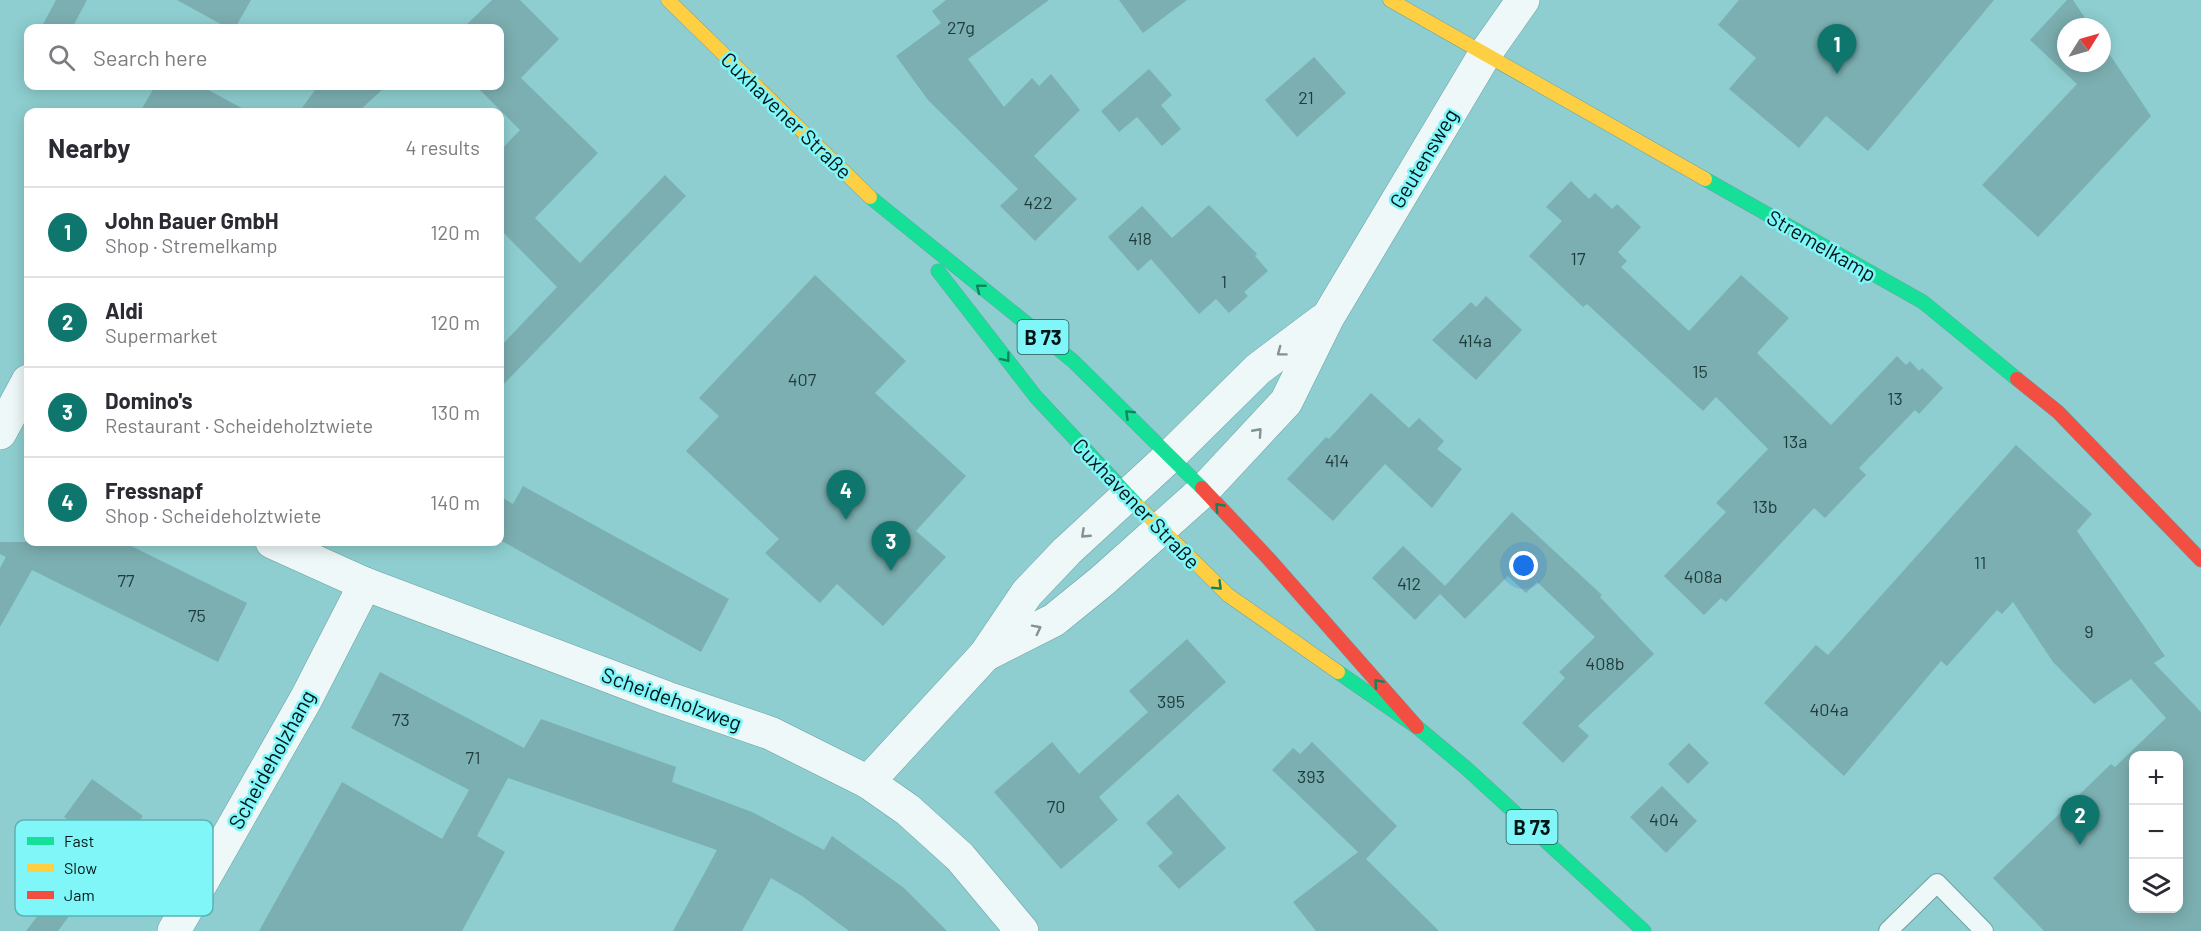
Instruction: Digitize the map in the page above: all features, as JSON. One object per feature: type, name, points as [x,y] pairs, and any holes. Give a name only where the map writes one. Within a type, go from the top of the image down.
[{"type":"main road","name":"Cuxhavener Straße","points":[[668,0],[906,229],[1073,361],[1171,455],[1268,558],[1417,727]]},
{"type":"main road","name":"Stremelkamp","points":[[1390,0],[1923,302],[2058,412],[2201,560]]},
{"type":"main road","name":"Cuxhavener Straße","points":[[906,229],[1036,397],[1161,530],[1228,595],[1417,727],[1466,768],[1644,931]]},
{"type":"street","name":"Geutensweg","points":[[985,655],[1054,620],[1161,530],[1204,490],[1286,402],[1328,317],[1485,54],[1523,0]]},
{"type":"street","name":"Geutensweg","points":[[985,655],[1027,593],[1066,551],[1171,455],[1258,369],[1328,317]]},
{"type":"street","points":[[9,425],[24,390]]},
{"type":"street","name":"Scheideholzweg","points":[[281,546],[365,584],[667,698],[770,733],[868,782],[908,810],[960,857],[1018,930]]},
{"type":"street","name":"Scheideholzhang","points":[[213,862],[306,699],[365,584]]},
{"type":"street","points":[[868,782],[985,655]]},
{"type":"street","name":"Scheideholzhang","points":[[174,931],[183,916]]},
{"type":"lane","points":[[1888,931],[1937,883],[1984,931]]},
{"type":"building","points":[[56,0],[87,0],[74,24],[43,24]]},
{"type":"building","points":[[177,0],[251,0],[237,24],[221,24]]},
{"type":"building","points":[[492,0],[520,0],[559,39],[521,78],[598,153],[535,218],[580,263],[665,175],[686,196],[504,384],[504,343],[557,287],[504,233],[504,147],[520,130],[504,114],[504,108],[498,108],[480,90],[504,90],[504,24],[467,24]]},
{"type":"building","points":[[946,0],[1049,0],[968,59],[1004,107],[1032,78],[1039,86],[1051,74],[1080,110],[1034,156],[1077,199],[1035,241],[1000,206],[1018,189],[928,100],[896,56],[941,23],[932,11]]},
{"type":"building","points":[[1119,0],[1187,0],[1143,33]]},
{"type":"building","points":[[1739,0],[1994,0],[1868,151],[1826,116],[1799,148],[1729,89],[1756,58],[1718,25]]},
{"type":"building","points":[[2067,0],[2073,0],[2085,18],[2057,18],[2057,65],[2030,40]]},
{"type":"building","points":[[2111,56],[2151,116],[2038,237],[1982,185],[2077,84],[2064,72],[2111,72]]},
{"type":"building","points":[[1314,57],[1346,93],[1297,137],[1265,100]]},
{"type":"building","points":[[1149,69],[1172,95],[1161,105],[1181,129],[1162,146],[1137,117],[1119,132],[1101,111]]},
{"type":"building","points":[[153,90],[208,90],[242,108],[142,108]]},
{"type":"building","points":[[315,90],[382,90],[362,108],[302,108]]},
{"type":"building","points":[[1571,181],[1589,199],[1595,193],[1612,209],[1617,204],[1641,227],[1618,252],[1627,261],[1621,267],[1689,331],[1741,275],[1789,318],[1757,353],[1831,425],[1897,356],[1906,365],[1910,361],[1919,371],[1922,368],[1943,388],[1919,414],[1915,410],[1859,468],[1866,475],[1825,518],[1814,508],[1726,602],[1721,598],[1704,615],[1664,576],[1726,512],[1716,503],[1768,449],[1716,397],[1703,411],[1587,304],[1583,307],[1529,256],[1562,221],[1546,207]]},
{"type":"building","points":[[1209,205],[1257,254],[1255,256],[1268,271],[1244,292],[1248,296],[1229,313],[1216,299],[1199,314],[1151,259],[1138,271],[1108,237],[1142,206],[1172,238]]},
{"type":"building","points":[[815,275],[906,361],[875,393],[966,476],[916,531],[946,557],[883,626],[837,584],[820,603],[765,553],[779,539],[686,451],[719,416],[699,398]]},
{"type":"building","points":[[1486,296],[1522,330],[1476,380],[1432,340],[1471,302],[1476,307]]},
{"type":"building","points":[[1371,393],[1409,428],[1419,418],[1444,441],[1437,449],[1462,469],[1432,508],[1385,464],[1333,521],[1287,479],[1326,437],[1329,439]]},
{"type":"building","points":[[2016,445],[2092,514],[2077,531],[2165,656],[2154,663],[2201,712],[2201,931],[2044,931],[1993,878],[2111,764],[2115,767],[2129,754],[2129,913],[2183,913],[2183,751],[2132,751],[2166,718],[2131,679],[2094,704],[2053,662],[2013,602],[2002,614],[1997,610],[1947,666],[1941,661],[1844,776],[1764,703],[1816,645],[1828,655]]},
{"type":"building","points":[[523,486],[729,599],[701,652],[504,542],[504,498],[513,504]]},
{"type":"building","points":[[1512,512],[1602,595],[1600,597],[1654,654],[1578,726],[1589,736],[1563,763],[1522,723],[1565,678],[1559,672],[1595,637],[1537,582],[1526,593],[1508,576],[1465,619],[1440,594],[1415,620],[1372,578],[1403,546],[1445,586]]},
{"type":"building","points":[[0,542],[24,542],[24,546],[131,546],[247,603],[218,662],[32,570],[0,627],[0,568],[6,557],[0,554]]},
{"type":"building","points":[[1187,639],[1226,682],[1099,797],[1118,820],[1061,869],[994,792],[1052,742],[1079,774],[1148,712],[1129,691]]},
{"type":"building","points":[[380,672],[524,748],[541,719],[676,767],[672,782],[752,812],[824,850],[832,836],[904,888],[947,931],[849,931],[802,896],[771,878],[742,931],[673,931],[717,850],[508,778],[477,836],[505,852],[462,931],[259,931],[342,782],[442,839],[469,790],[351,728]]},
{"type":"building","points":[[1312,742],[1397,826],[1366,859],[1439,931],[1316,931],[1293,902],[1358,852],[1272,770],[1293,748],[1300,754]]},
{"type":"building","points":[[1689,743],[1709,763],[1688,784],[1668,764]]},
{"type":"building","points":[[92,779],[143,816],[140,820],[68,820],[64,817]]},
{"type":"building","points":[[1662,786],[1697,821],[1666,853],[1630,817]]},
{"type":"building","points":[[1178,794],[1226,848],[1179,889],[1158,866],[1173,853],[1146,823]]},
{"type":"building","points":[[38,916],[69,916],[58,931],[26,931]]},
{"type":"traffic: fast","points":[[1705,179],[1923,302],[2017,379]]},
{"type":"traffic: fast","points":[[870,197],[1073,361],[1202,488]]},
{"type":"traffic: fast","points":[[938,271],[1036,397],[1139,507]]},
{"type":"traffic: fast","points":[[1338,672],[1417,727],[1466,768],[1644,931]]},
{"type":"traffic: slow","points":[[668,0],[870,197]]},
{"type":"traffic: slow","points":[[1390,0],[1705,179]]},
{"type":"traffic: slow","points":[[1139,507],[1228,595],[1338,672]]},
{"type":"traffic: jam","points":[[2017,379],[2058,412],[2201,560]]},
{"type":"traffic: jam","points":[[1202,488],[1268,558],[1417,727]]},
{"type":"place","name":"John Bauer GmbH","points":[[1837,74]]},
{"type":"place","name":"Fressnapf","points":[[846,520]]},
{"type":"place","name":"Domino's","points":[[891,571]]},
{"type":"place","name":"Aldi","points":[[2080,845]]}]
